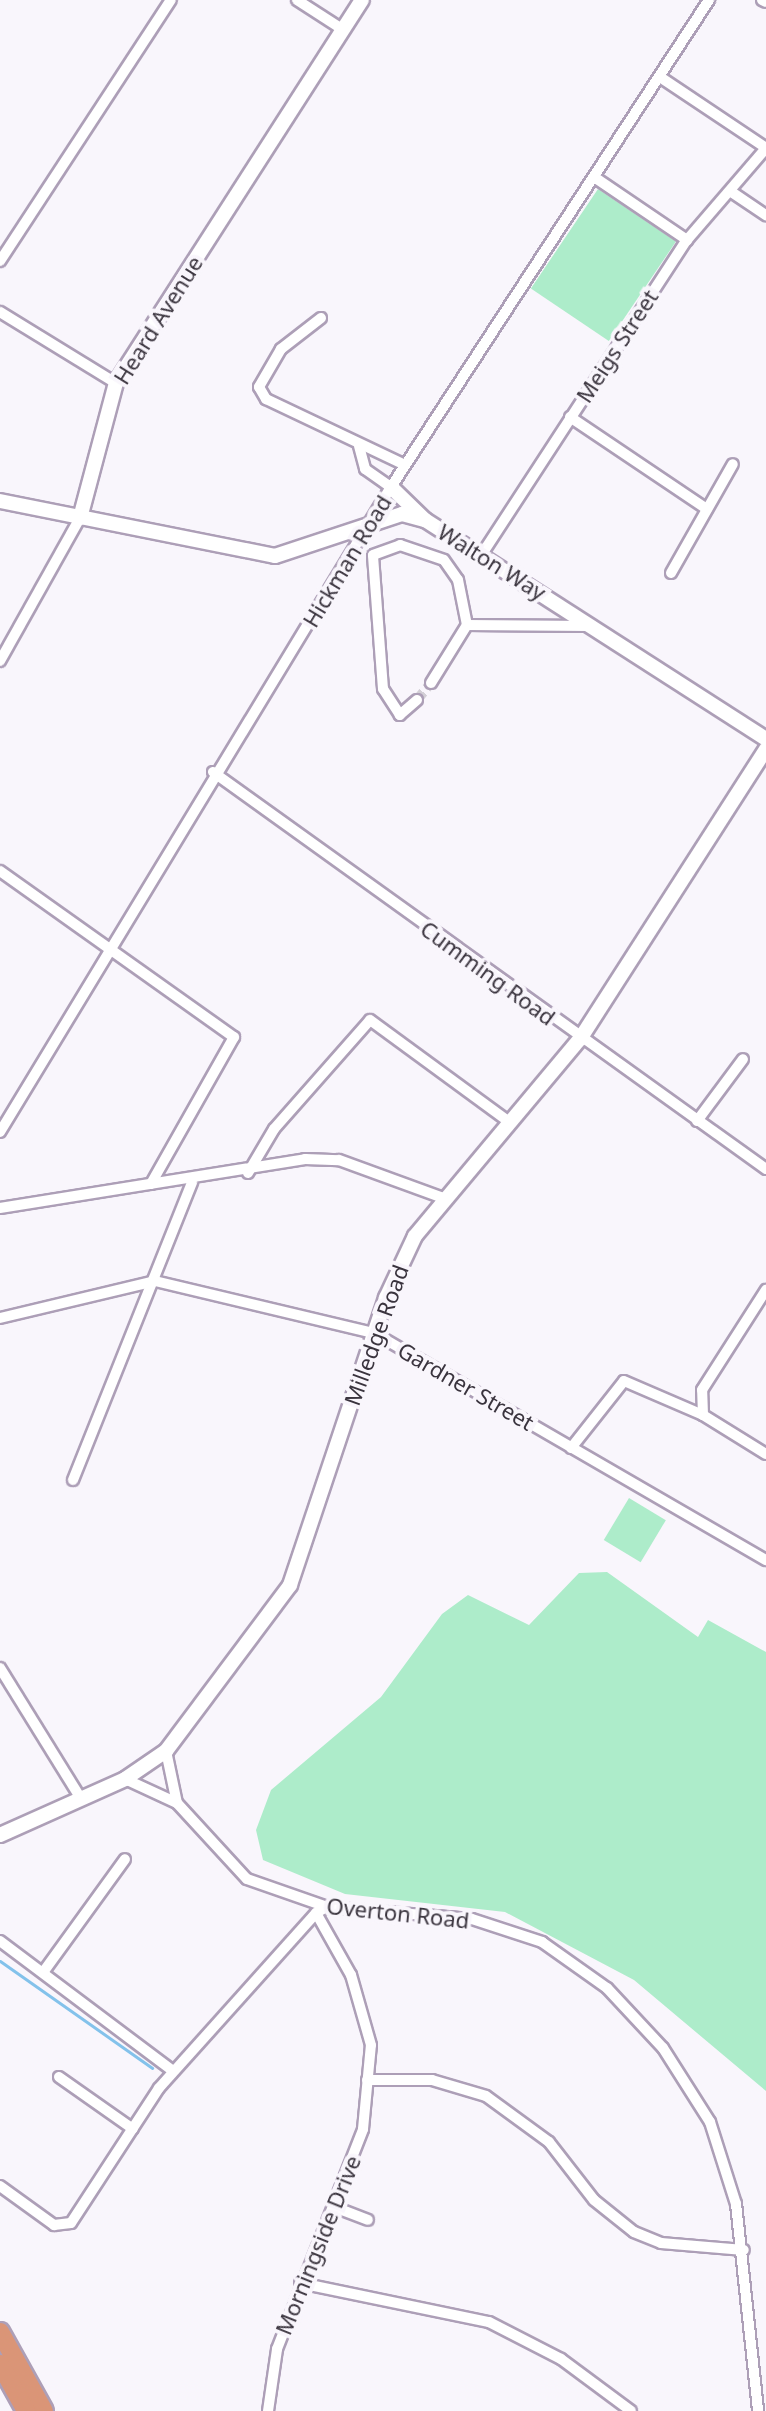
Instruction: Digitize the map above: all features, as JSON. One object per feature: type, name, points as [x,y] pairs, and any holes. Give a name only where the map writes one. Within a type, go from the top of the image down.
[{"type":"highway","points":[[0,2332],[44,2411]]},
{"type":"highway","points":[[0,2364],[26,2411]]},
{"type":"street","points":[[0,261],[171,0]]},
{"type":"street","points":[[297,0],[342,29]]},
{"type":"street","name":"Heard Avenue","points":[[0,661],[80,518],[116,383],[362,0]]},
{"type":"street","name":"Hickman Road","points":[[0,1132],[109,953],[213,772],[363,542],[391,487],[597,179],[709,0]]},
{"type":"street","points":[[660,77],[766,148]]},
{"type":"street","name":"Meigs Street","points":[[482,554],[687,240],[733,193],[766,148]]},
{"type":"street","points":[[597,179],[687,240]]},
{"type":"street","points":[[733,193],[766,215]]},
{"type":"street","points":[[0,312],[116,383]]},
{"type":"street","points":[[321,318],[294,332],[259,387],[266,399],[315,416],[359,446],[405,465]]},
{"type":"street","points":[[570,417],[707,509]]},
{"type":"street","points":[[359,446],[365,469],[391,487],[425,520]]},
{"type":"street","points":[[671,573],[733,464]]},
{"type":"street","name":"Walton Way","points":[[0,501],[275,556],[402,514],[425,520],[766,739]]},
{"type":"street","points":[[363,542],[373,555],[383,689],[400,715],[417,700]]},
{"type":"street","points":[[373,555],[400,545],[444,560],[458,580],[467,625],[431,683]]},
{"type":"street","points":[[467,625],[591,626]]},
{"type":"street","name":"Milledge Road","points":[[0,1835],[78,1794],[125,1779],[166,1751],[290,1585],[374,1333],[415,1236],[508,1121],[580,1039],[766,749]]},
{"type":"street","name":"Cumming Road","points":[[213,772],[580,1039],[766,1169]]},
{"type":"street","points":[[0,871],[109,953],[234,1037],[151,1184]]},
{"type":"street","points":[[248,1173],[274,1129],[370,1020],[508,1121]]},
{"type":"street","points":[[697,1121],[743,1059]]},
{"type":"street","points":[[0,1208],[151,1184],[192,1182],[305,1159],[339,1160],[446,1199]]},
{"type":"street","points":[[73,1480],[192,1182]]},
{"type":"street","name":"Gardner Street","points":[[0,1318],[155,1281],[374,1333],[766,1560]]},
{"type":"street","points":[[703,1415],[702,1390],[766,1290]]},
{"type":"street","points":[[571,1448],[624,1381],[703,1415],[766,1454]]},
{"type":"street","points":[[0,1668],[78,1794]]},
{"type":"street","points":[[166,1751],[177,1803]]},
{"type":"street","name":"Overton Road","points":[[125,1779],[177,1803],[247,1879],[327,1907],[472,1919],[570,1957],[663,2048],[704,2111],[744,2250],[758,2411]]},
{"type":"street","points":[[44,1971],[125,1859]]},
{"type":"street","points":[[0,2186],[54,2225],[71,2223],[173,2071],[316,1913],[327,1907]]},
{"type":"street","name":"Morningside Drive","points":[[268,2411],[277,2349],[300,2283],[337,2208],[363,2129],[367,2080],[363,2007],[316,1913]]},
{"type":"street","points":[[0,1941],[44,1971],[173,2071]]},
{"type":"street","points":[[59,2077],[133,2129]]},
{"type":"street","points":[[367,2080],[432,2080],[486,2096],[549,2142],[594,2200],[634,2232],[661,2243],[744,2250]]},
{"type":"street","points":[[337,2208],[368,2220]]},
{"type":"street","points":[[300,2283],[489,2322],[528,2338],[631,2411]]},
{"type":"green space","points":[[598,189],[676,242],[609,341],[531,288]]},
{"type":"green space","points":[[629,1498],[666,1520],[641,1562],[604,1540]]},
{"type":"green space","points":[[607,1572],[698,1637],[708,1620],[766,1652],[766,2091],[634,1980],[505,1912],[345,1894],[263,1860],[256,1830],[271,1790],[381,1697],[442,1614],[468,1595],[529,1625],[579,1573]]},
{"type":"waterway","points":[[0,1961],[152,2068]]},
{"type":"tunnel","points":[[417,700],[431,683]]}]
